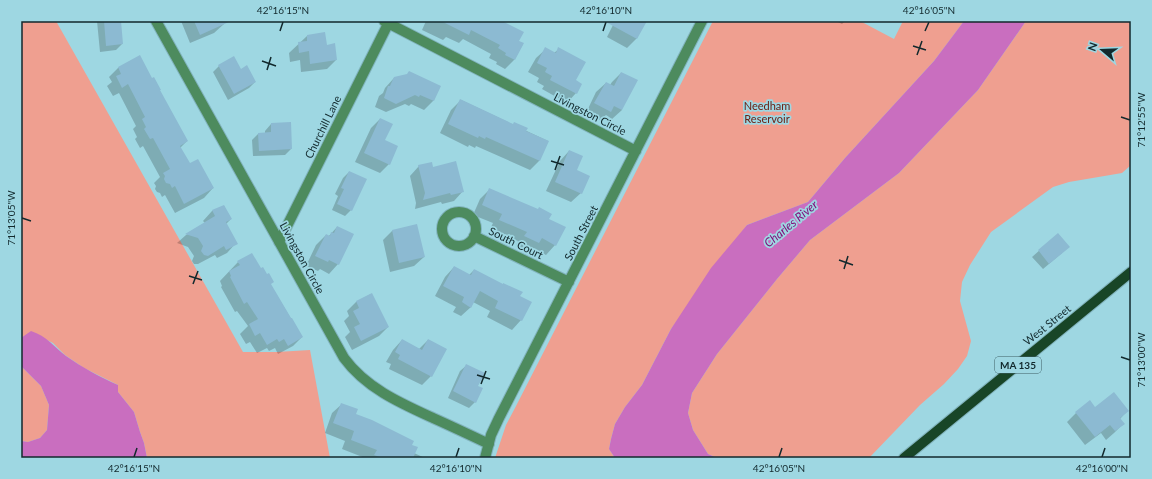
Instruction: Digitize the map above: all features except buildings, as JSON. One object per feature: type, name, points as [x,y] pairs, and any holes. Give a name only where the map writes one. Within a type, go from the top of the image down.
[{"type":"main road","name":"West Street","points":[[904,458],[1131,272]]},
{"type":"street","name":"Livingston Circle","points":[[156,21],[344,358],[355,372],[369,383],[399,402],[489,444]]},
{"type":"street","name":"South Street","points":[[485,458],[499,418],[702,21]]},
{"type":"street","name":"Livingston Circle","points":[[386,22],[636,151]]},
{"type":"street","name":"Churchill Lane","points":[[279,242],[386,22]]},
{"type":"street","name":"South Court","points":[[474,236],[569,282]]},
{"type":"green space","points":[[21,21],[56,21],[243,352],[310,350],[330,458],[147,458],[134,412],[118,392],[118,385],[84,368],[65,355],[53,343],[31,332],[21,338]]},
{"type":"green space","name":"Needham Reservoir","points":[[713,21],[860,21],[894,39],[903,21],[964,21],[934,61],[845,158],[808,202],[747,225],[671,329],[642,385],[625,407],[615,424],[609,449],[615,458],[495,458],[506,425]]},
{"type":"green space","points":[[1026,21],[1131,21],[1131,165],[1122,173],[1069,182],[1053,187],[991,232],[970,265],[962,282],[960,301],[971,341],[967,356],[958,369],[944,384],[920,405],[869,458],[717,458],[708,454],[693,430],[688,413],[692,393],[717,354],[810,240],[899,173],[978,90]]},
{"type":"green space","points":[[21,366],[41,386],[49,405],[47,430],[40,438],[28,442],[21,441]]},
{"type":"water","name":"Charles River","points":[[964,21],[1026,21],[978,90],[899,173],[810,240],[717,354],[692,393],[688,413],[693,430],[708,454],[717,458],[615,458],[609,449],[615,424],[625,407],[642,385],[671,329],[711,268],[747,225],[808,202],[845,158],[934,61]]},
{"type":"water","points":[[31,331],[46,339],[66,356],[118,385],[118,392],[134,412],[147,458],[21,458],[21,441],[28,442],[40,438],[47,430],[49,405],[41,386],[21,366],[21,338]]}]
